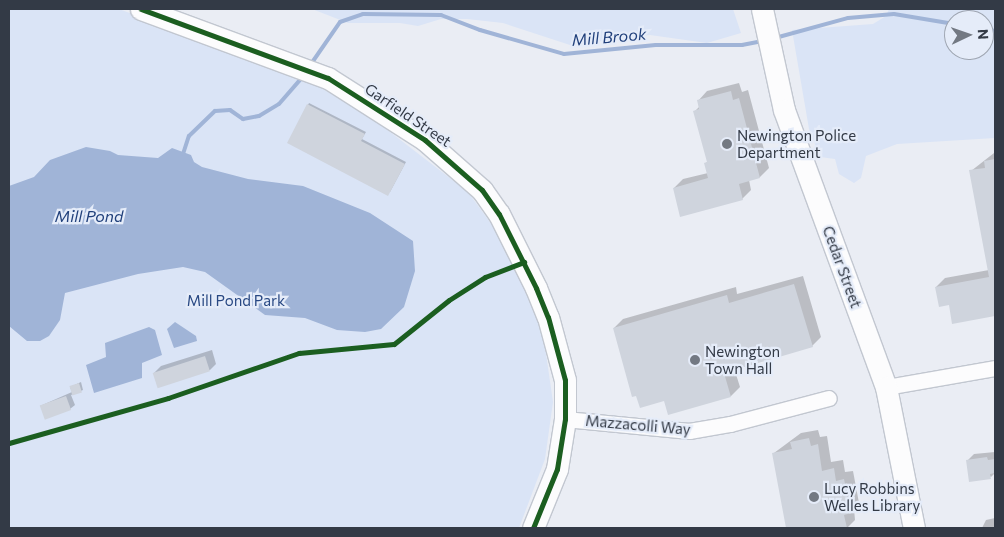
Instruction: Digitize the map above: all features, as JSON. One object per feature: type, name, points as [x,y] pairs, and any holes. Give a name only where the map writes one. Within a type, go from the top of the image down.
[{"type":"street","name":"Garfield Street","points":[[141,9],[328,78],[452,160],[482,190],[499,214],[548,317],[565,380],[565,419],[557,469],[534,528]]},
{"type":"street","name":"Cedar Street","points":[[762,10],[784,110],[886,387],[914,528]]},
{"type":"street","points":[[886,387],[995,368]]},
{"type":"street","name":"Mazzacolli Way","points":[[565,419],[700,430],[828,398]]},
{"type":"green space","name":"Mill Pond Park","points":[[9,9],[119,9],[307,80],[368,115],[468,192],[503,240],[541,319],[553,402],[545,459],[519,528],[9,528]]},
{"type":"green space","points":[[312,9],[733,9],[741,33],[707,43],[650,35],[570,45],[503,23],[467,19],[441,19],[418,26],[400,23],[348,23]]},
{"type":"green space","points":[[889,9],[995,9],[995,138],[897,144],[866,156],[861,178],[854,183],[839,174],[835,159],[820,157],[809,129],[792,30],[873,24],[886,16]]},
{"type":"water","name":"Mill Pond","points":[[86,147],[110,151],[118,155],[158,158],[172,148],[191,155],[194,162],[202,167],[248,179],[303,186],[370,213],[413,241],[415,271],[404,307],[381,329],[365,332],[337,330],[305,318],[265,315],[205,272],[183,267],[138,274],[65,293],[60,320],[49,336],[40,341],[27,341],[9,326],[9,186],[34,177],[50,160]]},
{"type":"water","points":[[175,322],[196,336],[197,341],[174,348],[167,329]]},
{"type":"water","points":[[149,327],[155,330],[162,355],[142,363],[142,378],[94,393],[86,365],[106,357],[105,343]]},
{"type":"building","points":[[731,91],[733,100],[739,98],[760,178],[739,184],[743,200],[680,217],[673,188],[708,178],[704,163],[707,162],[693,111],[699,109],[697,100]]},
{"type":"building","points":[[307,104],[365,134],[361,141],[405,164],[388,196],[287,143]]},
{"type":"building","points":[[995,159],[995,316],[952,324],[949,305],[939,307],[935,287],[989,277],[969,170],[985,168],[984,161]]},
{"type":"building","name":"Newington Town Hall","points":[[794,284],[813,347],[724,373],[731,397],[668,415],[664,401],[640,408],[636,396],[632,397],[613,328],[727,295],[729,303]]},
{"type":"building","points":[[205,356],[210,371],[158,388],[153,373]]},
{"type":"building","points":[[79,383],[82,393],[72,395],[69,386]]},
{"type":"building","points":[[66,396],[71,410],[45,420],[40,406]]},
{"type":"building","name":"Lucy Robbins Welles Library","points":[[809,438],[811,446],[818,444],[822,471],[834,468],[836,481],[844,479],[851,513],[844,515],[847,528],[786,528],[772,453],[792,449],[790,442]]},
{"type":"building","points":[[987,457],[988,460],[995,459],[995,473],[990,474],[991,479],[969,482],[966,460]]},
{"type":"waterway","name":"Mill Brook","points":[[311,64],[340,22],[363,14],[441,15],[480,30],[564,54],[656,45],[742,45],[763,41]]},
{"type":"waterway","name":"Mill Brook","points":[[775,38],[848,18],[894,14],[944,22]]},
{"type":"waterway","name":"Mill Brook","points":[[183,154],[189,136],[215,111],[230,110],[243,119],[259,116],[279,104],[303,76]]},
{"type":"cycle path","points":[[141,9],[328,78],[425,140],[482,190],[499,214],[536,288],[548,317],[565,380],[565,419],[557,469],[533,528]]},
{"type":"cycle path","points":[[9,443],[168,398],[299,353],[394,344],[449,300],[485,277],[524,262]]},
{"type":"place","name":"Newington Police Department","points":[[727,144]]},
{"type":"place","name":"Newington Town Hall","points":[[695,360]]},
{"type":"place","name":"Lucy Robbins Welles Library","points":[[814,497]]}]
